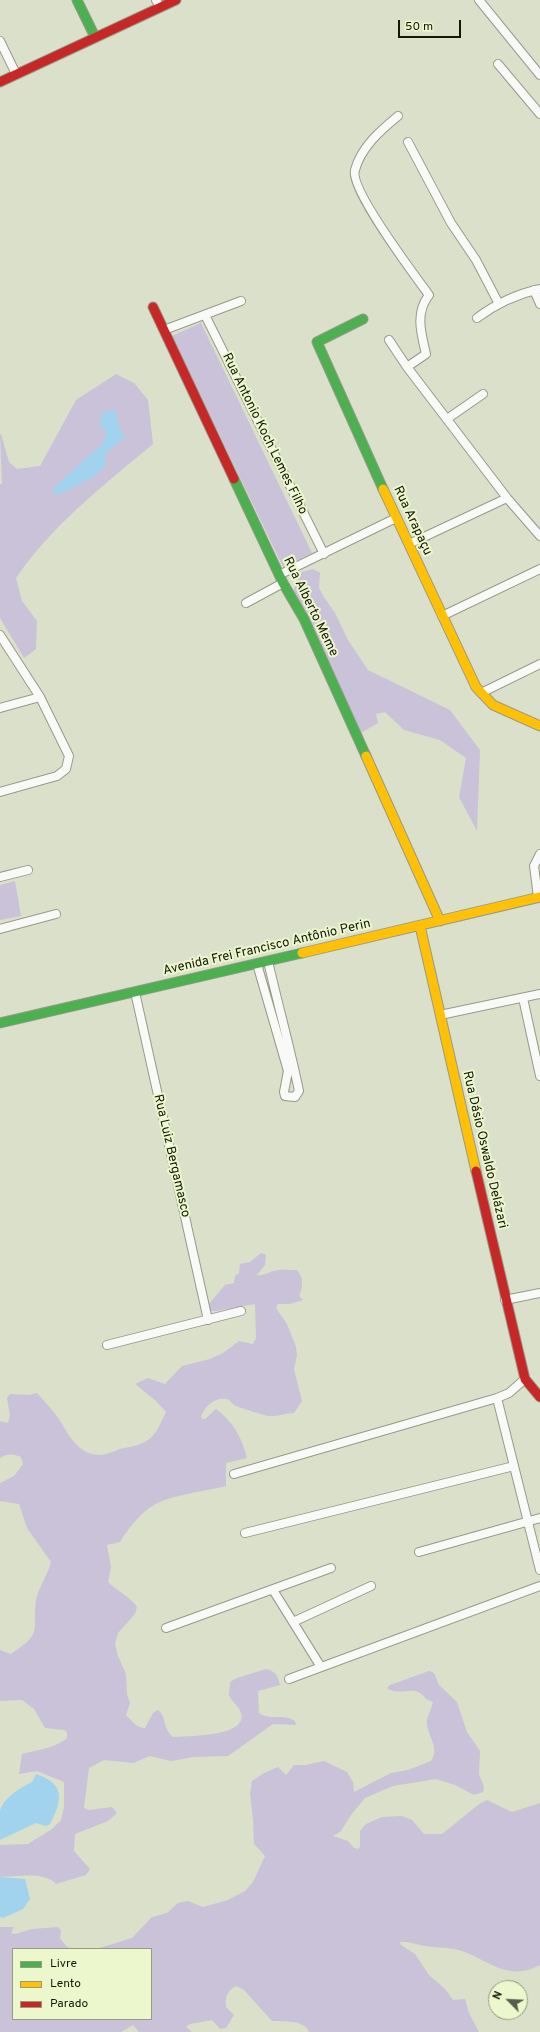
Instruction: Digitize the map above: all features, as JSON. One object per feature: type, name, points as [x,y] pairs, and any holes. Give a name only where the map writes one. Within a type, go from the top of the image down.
[{"type":"street","points":[[76,0],[95,37]]},
{"type":"street","points":[[0,82],[95,37],[158,4],[176,0]]},
{"type":"street","points":[[480,0],[540,76]]},
{"type":"street","points":[[0,41],[16,74]]},
{"type":"street","points":[[498,64],[540,114]]},
{"type":"street","points":[[398,116],[380,130],[364,150],[354,171],[356,180],[373,216],[428,295],[422,304],[420,327],[426,354],[407,368]]},
{"type":"street","points":[[408,142],[451,223],[476,260],[499,304]]},
{"type":"street","points":[[477,318],[499,304],[537,290],[540,304]]},
{"type":"street","points":[[164,330],[241,301]]},
{"type":"street","name":"Rua Alberto Meme","points":[[153,307],[281,579],[304,619],[440,921]]},
{"type":"street","name":"Rua Antonio Koch Lemes Filho","points":[[205,315],[324,554]]},
{"type":"street","name":"Rua Arapaçu","points":[[363,319],[317,342],[396,518],[469,675],[480,693],[498,709],[540,726]]},
{"type":"street","points":[[389,340],[407,368],[446,419],[507,498],[540,536]]},
{"type":"street","points":[[446,419],[483,394]]},
{"type":"street","points":[[409,544],[507,498]]},
{"type":"street","points":[[246,603],[281,579],[324,554],[396,518]]},
{"type":"street","points":[[442,616],[540,569]]},
{"type":"street","points":[[0,635],[40,697],[69,756],[66,769],[57,776],[0,792]]},
{"type":"street","points":[[480,693],[540,664]]},
{"type":"street","points":[[0,708],[40,697]]},
{"type":"street","points":[[539,897],[534,866],[540,854]]},
{"type":"street","points":[[0,877],[28,870]]},
{"type":"street","name":"Avenida Frei Francisco Antônio Perin","points":[[0,1023],[258,964],[539,897]]},
{"type":"street","points":[[0,929],[56,914]]},
{"type":"street","name":"Rua Dásio Oswaldo Delázari","points":[[420,926],[504,1300],[525,1379]]},
{"type":"street","points":[[258,964],[288,1071],[284,1092],[285,1096],[295,1097],[299,1091],[268,961]]},
{"type":"street","name":"Rua Luiz Bergamasco","points":[[135,992],[208,1320]]},
{"type":"street","points":[[440,1015],[540,994]]},
{"type":"street","points":[[523,998],[540,1076]]},
{"type":"street","points":[[504,1300],[540,1293]]},
{"type":"street","points":[[107,1345],[241,1312]]},
{"type":"street","points":[[234,1474],[497,1398],[509,1393],[525,1379],[540,1397]]},
{"type":"street","points":[[497,1398],[540,1570]]},
{"type":"street","points":[[245,1533],[514,1466]]},
{"type":"street","points":[[419,1552],[540,1518]]},
{"type":"street","points":[[166,1628],[331,1568]]},
{"type":"street","points":[[293,1622],[371,1586]]},
{"type":"street","points":[[289,1679],[540,1586]]},
{"type":"street","points":[[273,1590],[321,1667]]},
{"type":"shaded area","points":[[201,323],[312,553],[283,567],[172,336]]},
{"type":"shaded area","points":[[116,374],[134,383],[148,400],[153,444],[98,490],[62,523],[30,559],[16,578],[22,601],[37,621],[36,649],[24,658],[0,618],[0,484],[2,484],[0,435],[1,434],[9,462],[17,469],[40,466],[76,400]]},
{"type":"shaded area","points":[[313,569],[320,573],[319,588],[335,613],[348,640],[368,670],[450,710],[480,750],[477,831],[459,797],[466,758],[440,740],[404,730],[385,712],[376,714],[378,723],[361,733],[306,610],[292,593],[302,572]]},
{"type":"shaded area","points":[[15,881],[21,916],[0,920],[0,885]]},
{"type":"shaded area","points":[[261,1253],[266,1255],[265,1265],[257,1275],[263,1275],[279,1270],[297,1270],[302,1279],[302,1286],[299,1296],[303,1300],[290,1304],[278,1304],[276,1308],[287,1324],[296,1347],[297,1355],[294,1369],[302,1401],[294,1413],[271,1416],[263,1415],[236,1406],[227,1399],[213,1401],[204,1411],[201,1418],[205,1419],[216,1409],[222,1414],[236,1430],[247,1458],[226,1463],[226,1486],[179,1496],[154,1505],[139,1517],[120,1542],[107,1545],[111,1567],[108,1582],[132,1601],[137,1607],[135,1614],[118,1633],[115,1644],[118,1656],[126,1674],[127,1694],[130,1703],[126,1715],[132,1722],[142,1728],[145,1728],[153,1713],[158,1710],[163,1716],[167,1730],[173,1737],[215,1734],[226,1731],[235,1727],[241,1721],[240,1710],[229,1695],[230,1682],[237,1678],[266,1669],[272,1671],[276,1675],[280,1685],[258,1691],[259,1713],[267,1716],[291,1719],[295,1721],[296,1725],[273,1724],[228,1756],[194,1757],[171,1761],[150,1756],[133,1763],[104,1760],[89,1768],[84,1808],[89,1810],[112,1807],[117,1813],[108,1821],[75,1834],[74,1851],[90,1869],[86,1875],[56,1884],[44,1877],[37,1876],[0,1877],[0,1845],[28,1844],[52,1829],[61,1820],[64,1807],[64,1782],[37,1771],[19,1774],[22,1754],[52,1746],[67,1738],[67,1732],[64,1730],[45,1728],[34,1709],[22,1700],[0,1701],[0,1650],[11,1654],[32,1636],[35,1625],[36,1600],[51,1562],[27,1528],[19,1504],[0,1501],[0,1483],[14,1476],[23,1464],[21,1457],[16,1455],[10,1454],[0,1458],[0,1421],[8,1423],[10,1415],[7,1398],[10,1394],[29,1395],[37,1393],[57,1416],[74,1442],[79,1447],[91,1454],[104,1454],[147,1441],[159,1427],[166,1412],[156,1401],[135,1384],[148,1378],[165,1384],[182,1366],[210,1359],[223,1353],[239,1341],[253,1344],[256,1338],[255,1304],[216,1311],[208,1311],[208,1305],[225,1285],[234,1283],[235,1276],[239,1273],[240,1264],[250,1262]]},
{"type":"shaded area","points":[[429,1671],[434,1673],[439,1685],[457,1702],[467,1732],[480,1751],[479,1774],[484,1787],[483,1792],[474,1795],[455,1785],[436,1779],[393,1786],[365,1798],[351,1815],[341,1831],[333,1836],[348,1841],[354,1848],[358,1849],[360,1847],[360,1831],[366,1824],[382,1817],[402,1816],[412,1820],[424,1834],[442,1834],[478,1805],[487,1800],[512,1812],[540,1803],[540,1965],[529,1970],[509,1971],[462,1951],[400,1942],[401,1945],[415,1954],[429,1975],[445,1989],[453,2000],[465,1999],[469,2013],[479,2032],[309,2032],[303,2025],[298,2023],[272,2021],[244,1990],[236,1986],[230,1990],[226,1997],[226,2007],[234,2015],[226,2028],[220,2029],[212,2020],[190,2024],[186,2027],[192,2032],[139,2032],[133,2025],[121,2032],[0,2032],[0,1927],[14,1927],[11,1933],[15,1934],[32,1929],[58,1927],[61,1931],[60,1938],[66,1946],[70,1948],[12,1948],[12,2020],[152,2020],[152,1948],[99,1948],[132,1938],[152,1917],[167,1913],[178,1903],[188,1901],[203,1907],[228,1900],[245,1891],[253,1882],[265,1856],[254,1844],[250,1794],[252,1781],[264,1773],[278,1767],[286,1775],[294,1765],[306,1765],[324,1761],[347,1772],[353,1782],[354,1792],[391,1773],[408,1770],[431,1761],[434,1756],[434,1746],[428,1730],[427,1720],[433,1702],[417,1692],[392,1691],[387,1688],[390,1685]]},
{"type":"water","points":[[115,409],[120,430],[125,438],[106,452],[105,466],[93,477],[58,495],[51,490],[101,445],[106,437],[104,429],[100,425],[102,413]]},
{"type":"water","points":[[36,1774],[52,1783],[57,1788],[59,1793],[57,1807],[50,1824],[46,1826],[36,1823],[0,1840],[0,1811],[2,1806],[9,1797],[32,1782]]},
{"type":"water","points":[[0,1877],[25,1879],[30,1899],[23,1909],[3,1918],[0,1917]]},
{"type":"traffic: fast","points":[[77,0],[95,37]]},
{"type":"traffic: fast","points":[[363,319],[317,342],[383,489]]},
{"type":"traffic: fast","points":[[234,479],[283,583],[304,619],[366,756]]},
{"type":"traffic: fast","points":[[0,1023],[302,953]]},
{"type":"traffic: slow","points":[[383,489],[476,687],[493,705],[540,726]]},
{"type":"traffic: slow","points":[[366,756],[440,921]]},
{"type":"traffic: slow","points":[[302,953],[540,897]]},
{"type":"traffic: slow","points":[[420,926],[476,1171]]},
{"type":"traffic: jam","points":[[0,82],[176,0]]},
{"type":"traffic: jam","points":[[153,307],[234,479]]},
{"type":"traffic: jam","points":[[476,1171],[525,1379],[540,1397]]}]
